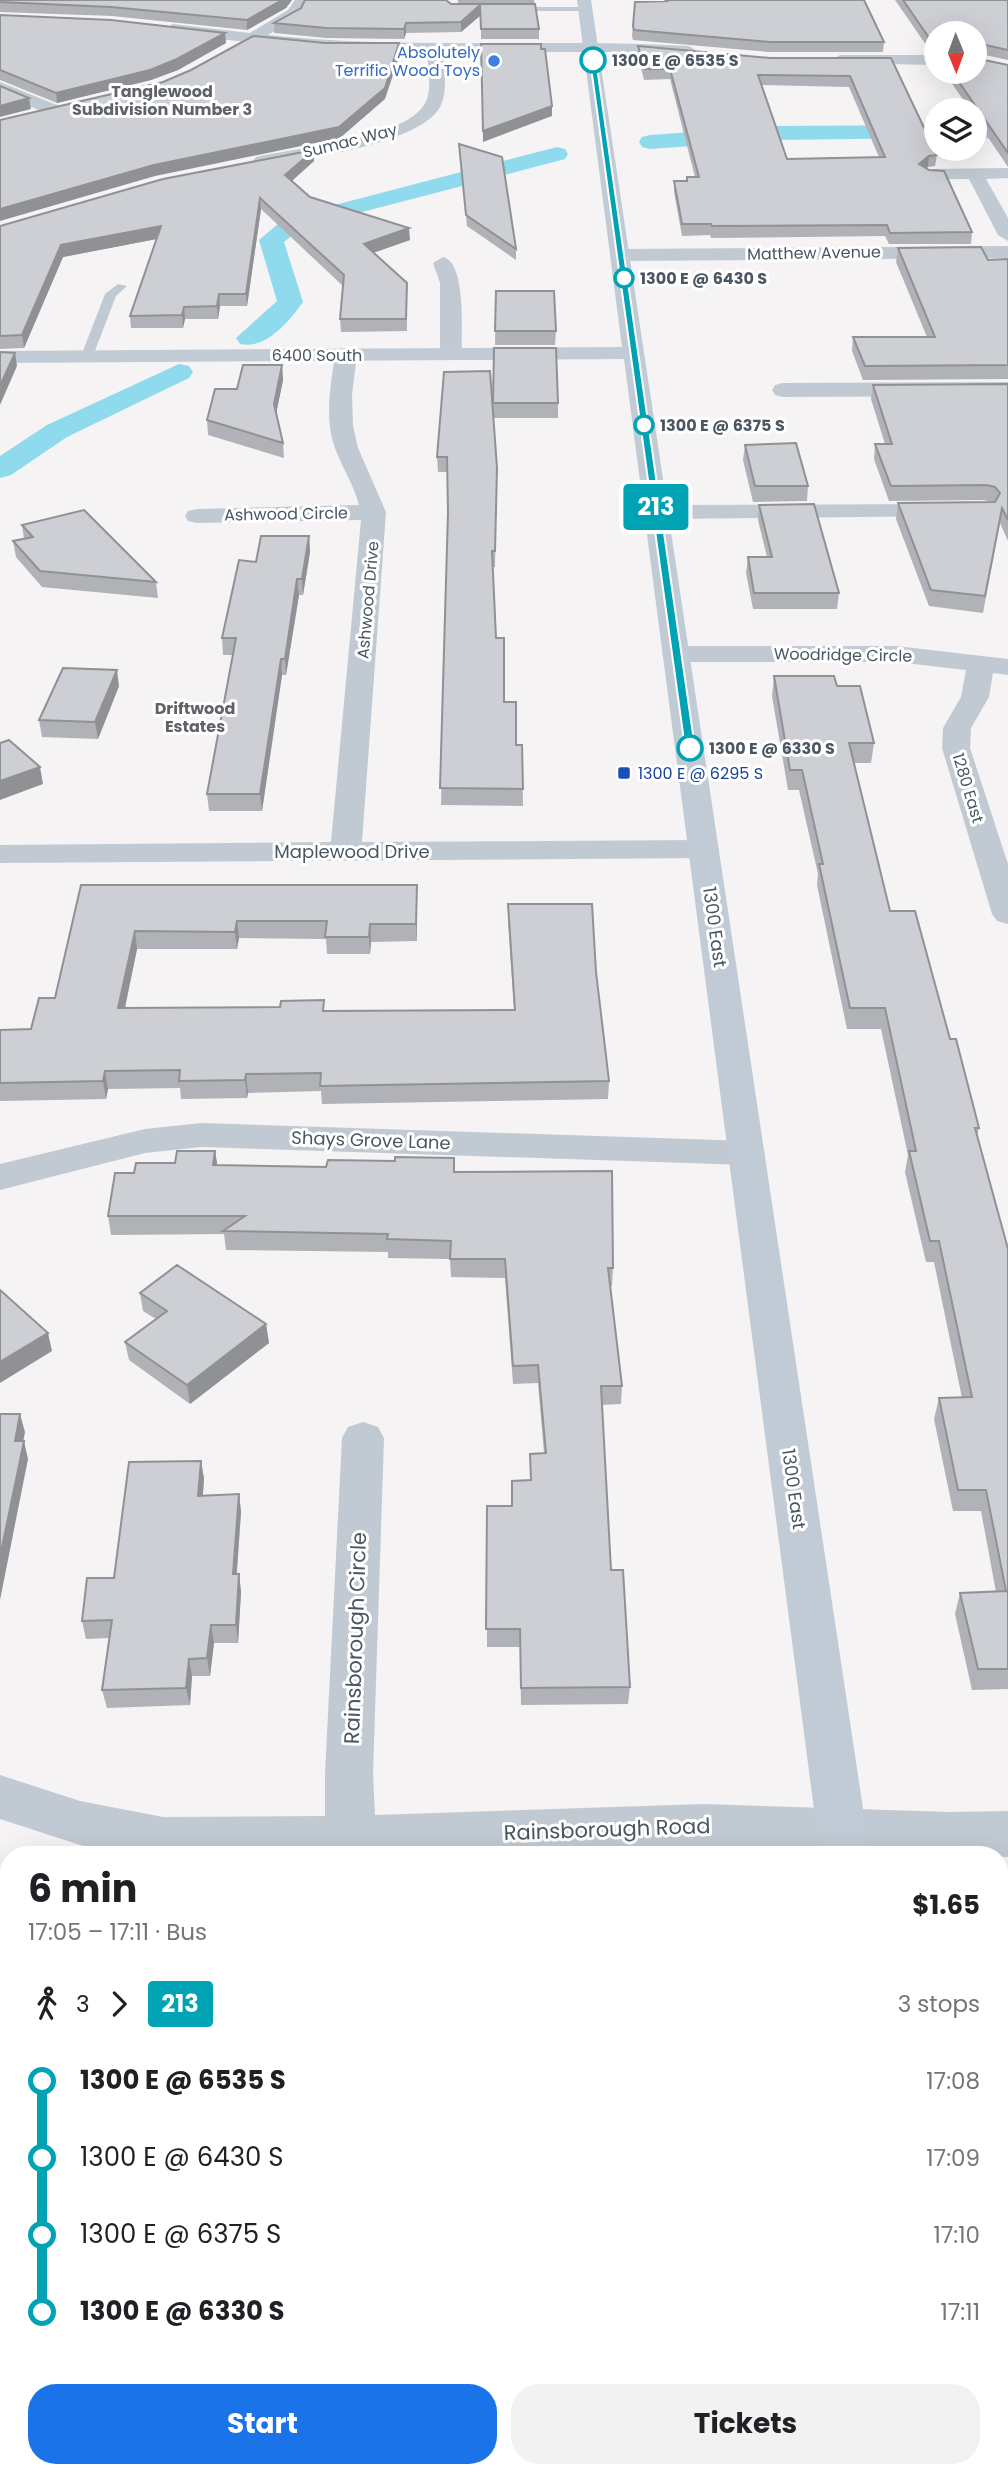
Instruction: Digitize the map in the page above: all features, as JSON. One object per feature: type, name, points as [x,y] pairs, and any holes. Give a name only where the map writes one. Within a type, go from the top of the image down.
[{"type":"main road","name":"1300 East","points":[[585,5],[843,1843]]},
{"type":"main road","name":"6400 South","points":[[0,356],[635,353]]},
{"type":"street","points":[[229,51],[294,13],[302,0]]},
{"type":"street","points":[[152,27],[341,47],[591,46],[658,48],[708,54]]},
{"type":"street","name":"Sumac Way","points":[[249,164],[368,140],[417,121],[430,110],[435,99],[435,47]]},
{"type":"street","points":[[826,61],[924,60]]},
{"type":"street","points":[[0,87],[62,110],[34,116]]},
{"type":"street","points":[[929,174],[1008,173]]},
{"type":"street","points":[[975,174],[1008,235]]},
{"type":"street","name":"Matthew Avenue","points":[[621,255],[1008,252]]},
{"type":"street","points":[[443,262],[450,283],[450,354]]},
{"type":"street","name":"Ashwood Drive","points":[[346,355],[341,424],[348,451],[371,497],[374,512],[346,851]]},
{"type":"street","points":[[783,390],[1008,389]]},
{"type":"street","points":[[657,512],[969,510]]},
{"type":"street","name":"Ashwood Circle","points":[[197,516],[374,512]]},
{"type":"street","name":"Woodridge Circle","points":[[676,654],[867,653],[925,656],[995,666]]},
{"type":"street","name":"1280 East","points":[[995,666],[957,727],[956,748],[1008,914]]},
{"type":"street","name":"Maplewood Drive","points":[[0,854],[704,849]]},
{"type":"street","name":"Shays Grove Lane","points":[[0,1177],[145,1141],[214,1135],[747,1153]]},
{"type":"street","name":"Rainsborough Circle","points":[[351,1838],[349,1773],[363,1438]]},
{"type":"street","name":"Rainsborough Road","points":[[0,1797],[80,1824],[163,1840],[351,1838],[704,1826],[843,1843],[950,1835],[1008,1834]]},
{"type":"lane","points":[[503,9],[585,5]]},
{"type":"lane","points":[[87,356],[111,294],[122,286]]},
{"type":"building","points":[[0,0],[282,0],[247,20]]},
{"type":"building","points":[[305,0],[446,0],[451,4],[535,4],[539,29],[481,29],[480,5],[461,22],[406,23],[404,29],[326,28],[274,23],[301,8]]},
{"type":"building","points":[[864,0],[884,42],[770,42],[634,30],[635,2]]},
{"type":"building","points":[[903,0],[1008,0],[1008,50],[987,45],[987,21],[924,21],[924,30]]},
{"type":"building","points":[[0,15],[111,20],[225,33],[150,70],[56,93],[0,70]]},
{"type":"building","points":[[253,36],[325,43],[399,43],[385,88],[339,127],[154,165],[0,209],[0,120],[163,82]]},
{"type":"building","points":[[481,44],[541,44],[541,49],[545,49],[552,106],[483,131]]},
{"type":"building","points":[[638,46],[770,58],[891,58],[924,128],[924,160],[919,164],[929,170],[944,171],[972,232],[890,233],[887,225],[682,224],[674,181],[699,177],[670,69],[645,69]],"holes":[[[758,75],[850,76],[885,157],[787,159]]]},
{"type":"building","points":[[987,61],[1008,65],[1008,153],[987,123],[987,98],[970,98],[960,84],[987,84]]},
{"type":"building","points":[[0,86],[29,98],[0,106]]},
{"type":"building","points":[[459,144],[502,157],[516,249],[466,215]]},
{"type":"building","points":[[314,150],[285,175],[310,197],[409,228],[364,244],[407,283],[406,319],[340,319],[344,275],[260,198],[246,294],[219,294],[217,306],[184,307],[182,315],[130,316],[161,226],[61,245],[22,335],[0,336],[0,226],[163,179]]},
{"type":"building","points":[[981,247],[988,260],[1008,259],[1008,365],[865,366],[853,337],[935,337],[898,248]]},
{"type":"building","points":[[496,291],[554,291],[556,331],[495,331]]},
{"type":"building","points":[[494,348],[556,348],[558,403],[493,403]]},
{"type":"building","points":[[0,352],[15,353],[0,386]]},
{"type":"building","points":[[243,365],[282,365],[274,404],[283,443],[207,420],[215,389],[237,389]]},
{"type":"building","points":[[490,371],[497,468],[495,551],[492,551],[496,638],[504,638],[504,702],[516,702],[516,745],[522,745],[523,789],[440,788],[448,512],[447,457],[437,457],[444,372]]},
{"type":"building","points":[[1008,384],[1008,520],[1002,508],[985,596],[931,590],[898,503],[995,502],[1000,493],[995,487],[986,485],[891,486],[875,444],[892,444],[873,385]]},
{"type":"building","points":[[796,443],[808,486],[755,486],[745,445]]},
{"type":"building","points":[[814,504],[839,593],[754,593],[748,557],[772,557],[759,505]]},
{"type":"building","points":[[84,510],[156,582],[40,571],[13,541],[33,537],[22,525]]},
{"type":"building","points":[[261,536],[309,536],[302,579],[297,579],[285,659],[281,659],[260,794],[207,794],[236,638],[222,638],[239,560],[256,562]]},
{"type":"building","points":[[63,668],[117,670],[95,722],[39,720]]},
{"type":"building","points":[[774,676],[834,676],[837,686],[860,686],[874,743],[849,743],[890,911],[915,911],[950,1039],[956,1039],[979,1128],[975,1128],[1008,1249],[1008,1669],[978,1669],[960,1593],[1006,1591],[986,1490],[958,1490],[939,1398],[972,1397],[939,1241],[930,1241],[909,1151],[916,1151],[885,1008],[850,1008],[802,770],[790,770]]},
{"type":"building","points":[[9,740],[40,767],[0,781],[0,743]]},
{"type":"building","points":[[81,885],[417,885],[416,924],[370,924],[369,937],[325,937],[327,921],[237,921],[235,932],[135,931],[118,1008],[280,1007],[281,1001],[324,1000],[323,1011],[515,1010],[508,904],[592,904],[596,972],[609,1081],[320,1086],[321,1073],[246,1074],[245,1080],[179,1081],[180,1070],[105,1071],[103,1081],[0,1083],[0,1030],[31,1029],[39,998],[55,998]]},
{"type":"building","points":[[177,1151],[215,1151],[213,1165],[326,1167],[328,1160],[395,1161],[395,1157],[454,1158],[454,1172],[612,1171],[613,1268],[608,1268],[622,1386],[601,1386],[611,1570],[623,1570],[630,1687],[521,1688],[520,1629],[486,1629],[487,1506],[512,1506],[512,1481],[531,1480],[530,1454],[546,1453],[538,1365],[513,1366],[505,1259],[450,1259],[451,1241],[387,1239],[388,1234],[223,1231],[245,1216],[108,1216],[115,1173],[134,1173],[136,1163],[175,1163]]},
{"type":"building","points":[[177,1265],[266,1324],[187,1385],[125,1342],[167,1311],[140,1293]]},
{"type":"building","points":[[0,1290],[48,1333],[0,1362]]},
{"type":"building","points":[[0,1414],[20,1414],[15,1441],[24,1441],[0,1557]]},
{"type":"building","points":[[201,1461],[198,1496],[239,1494],[233,1574],[239,1574],[236,1625],[211,1625],[207,1658],[189,1659],[186,1688],[102,1690],[112,1620],[82,1621],[87,1578],[114,1578],[129,1462]]},
{"type":"waterway","points":[[650,142],[773,133],[924,132]]},
{"type":"waterway","points":[[987,132],[1008,132]]},
{"type":"waterway","points":[[249,338],[265,328],[290,302],[271,240],[293,223],[557,154]]},
{"type":"waterway","points":[[0,469],[57,431],[179,372]]},
{"type":"bus line","name":"213","points":[[593,60],[690,748]]},
{"type":"place","name":"1300 E @ 6535 S","points":[[593,60]]},
{"type":"place","name":"Absolutely Terrific Wood Toys","points":[[494,61]]},
{"type":"place","name":"1300 E @ 6430 S","points":[[624,278]]},
{"type":"place","name":"1300 E @ 6375 S","points":[[644,425]]},
{"type":"place","name":"1300 E @ 6330 S","points":[[690,748]]},
{"type":"place","name":"1300 E @ 6295 S","points":[[624,773]]},
{"type":"district","name":"Tanglewood Subdivision Number 3","points":[[162,100]]},
{"type":"district","name":"Driftwood Estates","points":[[195,717]]}]
